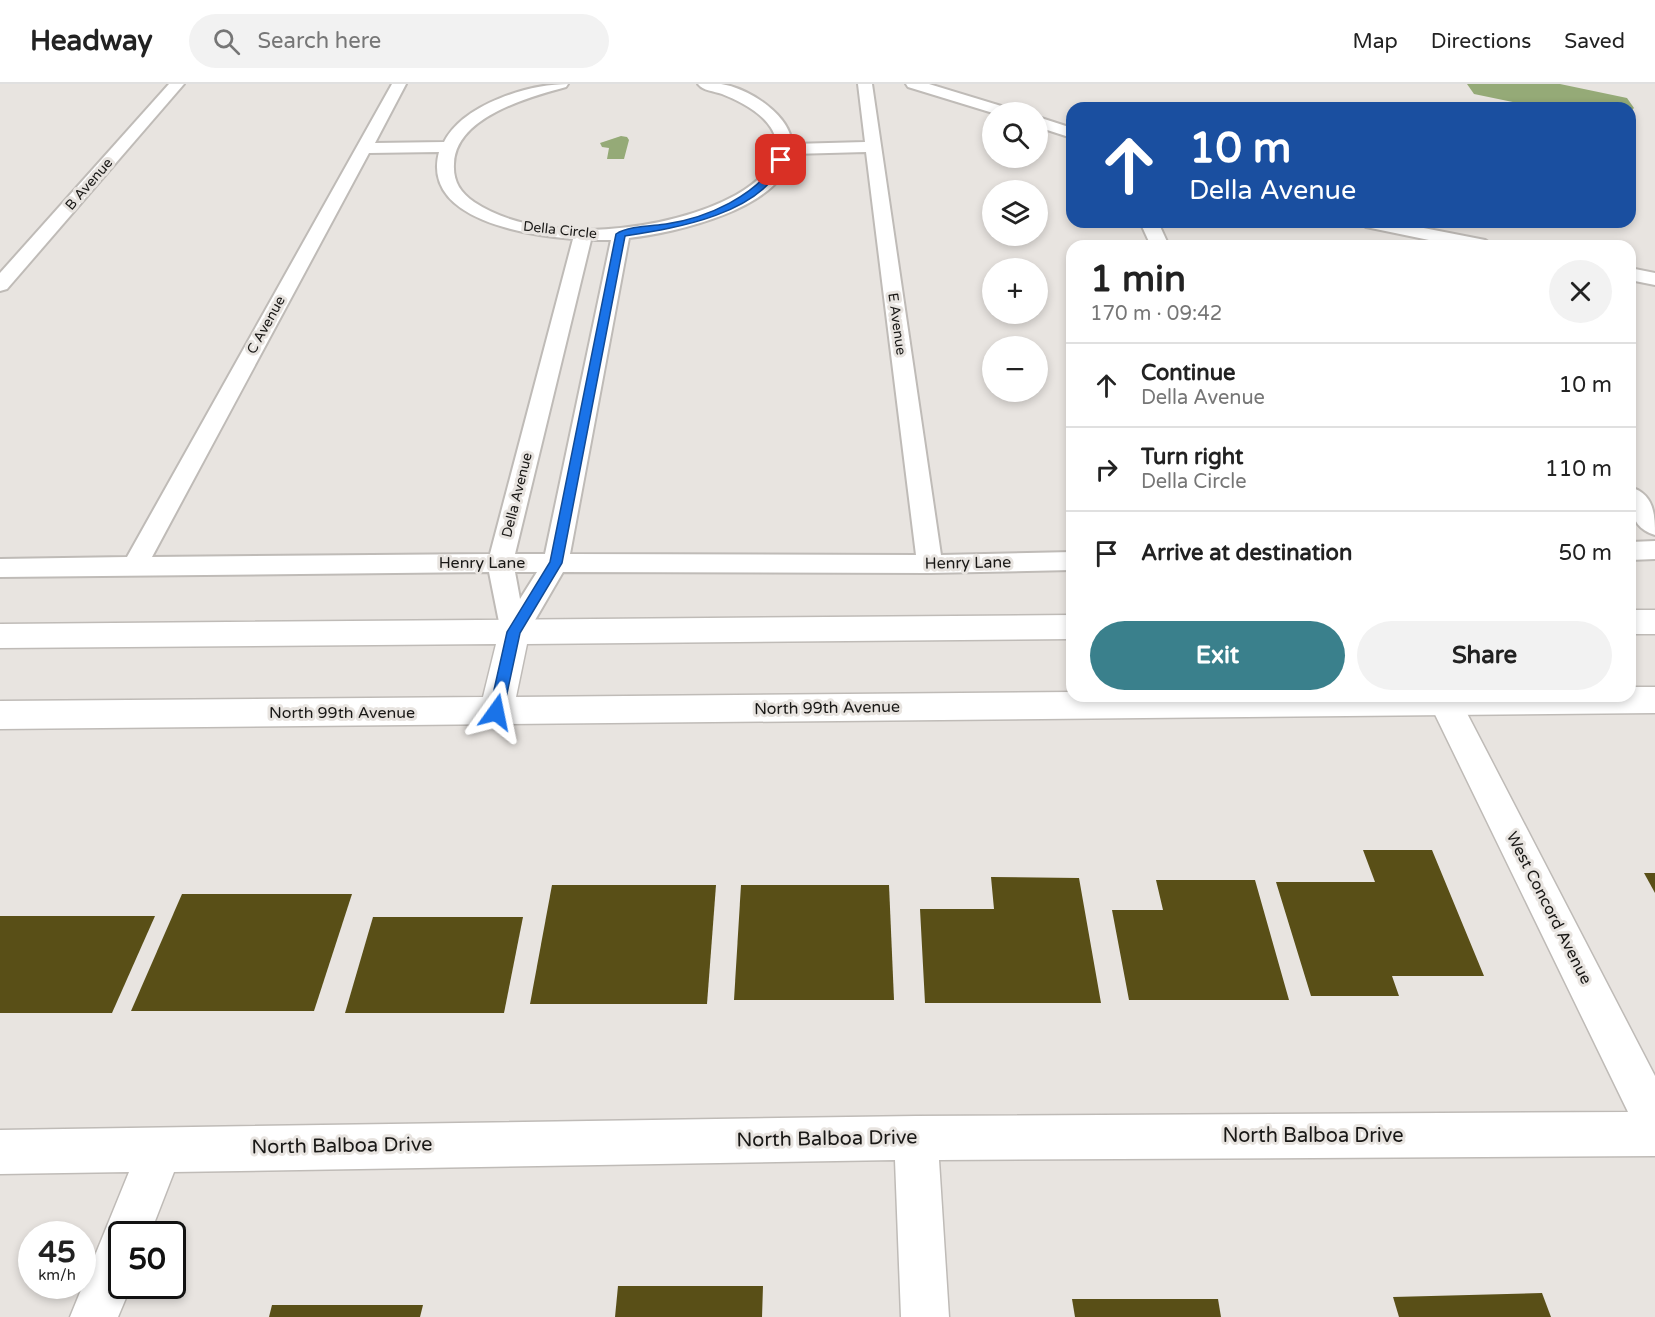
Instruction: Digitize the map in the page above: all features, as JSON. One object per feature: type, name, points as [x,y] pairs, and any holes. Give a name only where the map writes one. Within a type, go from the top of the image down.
[{"type":"main road","points":[[1636,622],[1655,622]]},
{"type":"main road","points":[[0,636],[1066,627]]},
{"type":"main road","points":[[496,712],[513,632]]},
{"type":"main road","name":"North 99th Avenue","points":[[1636,700],[1655,700]]},
{"type":"main road","name":"North 99th Avenue","points":[[0,716],[1225,702]]},
{"type":"main road","name":"West Concord Avenue","points":[[1446,702],[1655,1120]]},
{"type":"main road","name":"North Balboa Drive","points":[[0,1152],[916,1138],[1655,1134]]},
{"type":"main road","points":[[916,1138],[925,1317]]},
{"type":"main road","points":[[132,1221],[161,1149]]},
{"type":"main road","points":[[94,1317],[108,1282]]},
{"type":"lane","name":"B Avenue","points":[[0,285],[177,84]]},
{"type":"lane","name":"C Avenue","points":[[134,567],[399,84]]},
{"type":"lane","points":[[363,148],[448,147],[460,130],[480,115],[504,102],[561,84]]},
{"type":"lane","points":[[705,84],[724,88],[758,104],[780,125],[785,150],[873,147]]},
{"type":"lane","name":"E Avenue","points":[[865,84],[930,564]]},
{"type":"lane","points":[[913,84],[982,105]]},
{"type":"lane","points":[[1048,125],[1066,131]]},
{"type":"lane","name":"Della Circle","points":[[448,147],[443,164],[446,181],[458,197],[478,211],[506,223],[540,231],[584,234],[621,234],[672,226],[718,212],[753,193],[776,172],[785,150]]},
{"type":"lane","points":[[1387,228],[1429,240]]},
{"type":"lane","name":"Della Avenue","points":[[513,632],[500,563],[584,234]]},
{"type":"lane","points":[[513,632],[556,563],[621,234]]},
{"type":"lane","points":[[1636,275],[1655,279]]},
{"type":"lane","points":[[1636,502],[1655,526]]},
{"type":"lane","points":[[1636,551],[1655,550]]},
{"type":"lane","name":"Henry Lane","points":[[0,568],[500,563],[930,564],[1066,561]]},
{"type":"shaded area","points":[[621,136],[629,140],[624,159],[607,159],[609,148],[602,147],[600,143]]},
{"type":"building","points":[[1363,850],[1432,850],[1484,976],[1392,976],[1399,996],[1311,996],[1276,882],[1375,882]]},
{"type":"building","points":[[1644,873],[1655,873],[1655,893]]},
{"type":"building","points":[[991,877],[1079,878],[1101,1003],[925,1003],[920,909],[994,909]]},
{"type":"building","points":[[1156,880],[1255,880],[1289,1000],[1129,1000],[1112,910],[1163,910]]},
{"type":"building","points":[[552,885],[716,885],[707,1004],[530,1004]]},
{"type":"building","points":[[741,885],[889,885],[894,1000],[734,1000]]},
{"type":"building","points":[[182,894],[352,894],[314,1011],[131,1011]]},
{"type":"building","points":[[0,916],[155,916],[112,1013],[0,1013]]},
{"type":"building","points":[[373,917],[523,917],[504,1013],[345,1013]]},
{"type":"building","points":[[618,1286],[763,1286],[762,1317],[615,1317]]},
{"type":"building","points":[[1542,1293],[1551,1317],[1399,1317],[1393,1297]]},
{"type":"building","points":[[1072,1299],[1218,1299],[1221,1317],[1075,1317]]},
{"type":"building","points":[[272,1305],[423,1305],[420,1317],[269,1317]]},
{"type":"waterway","points":[[1490,84],[1580,102]]},
{"type":"route","points":[[496,712],[513,632],[556,563],[621,234],[672,226],[718,212],[753,193],[776,172],[781,160]]}]
